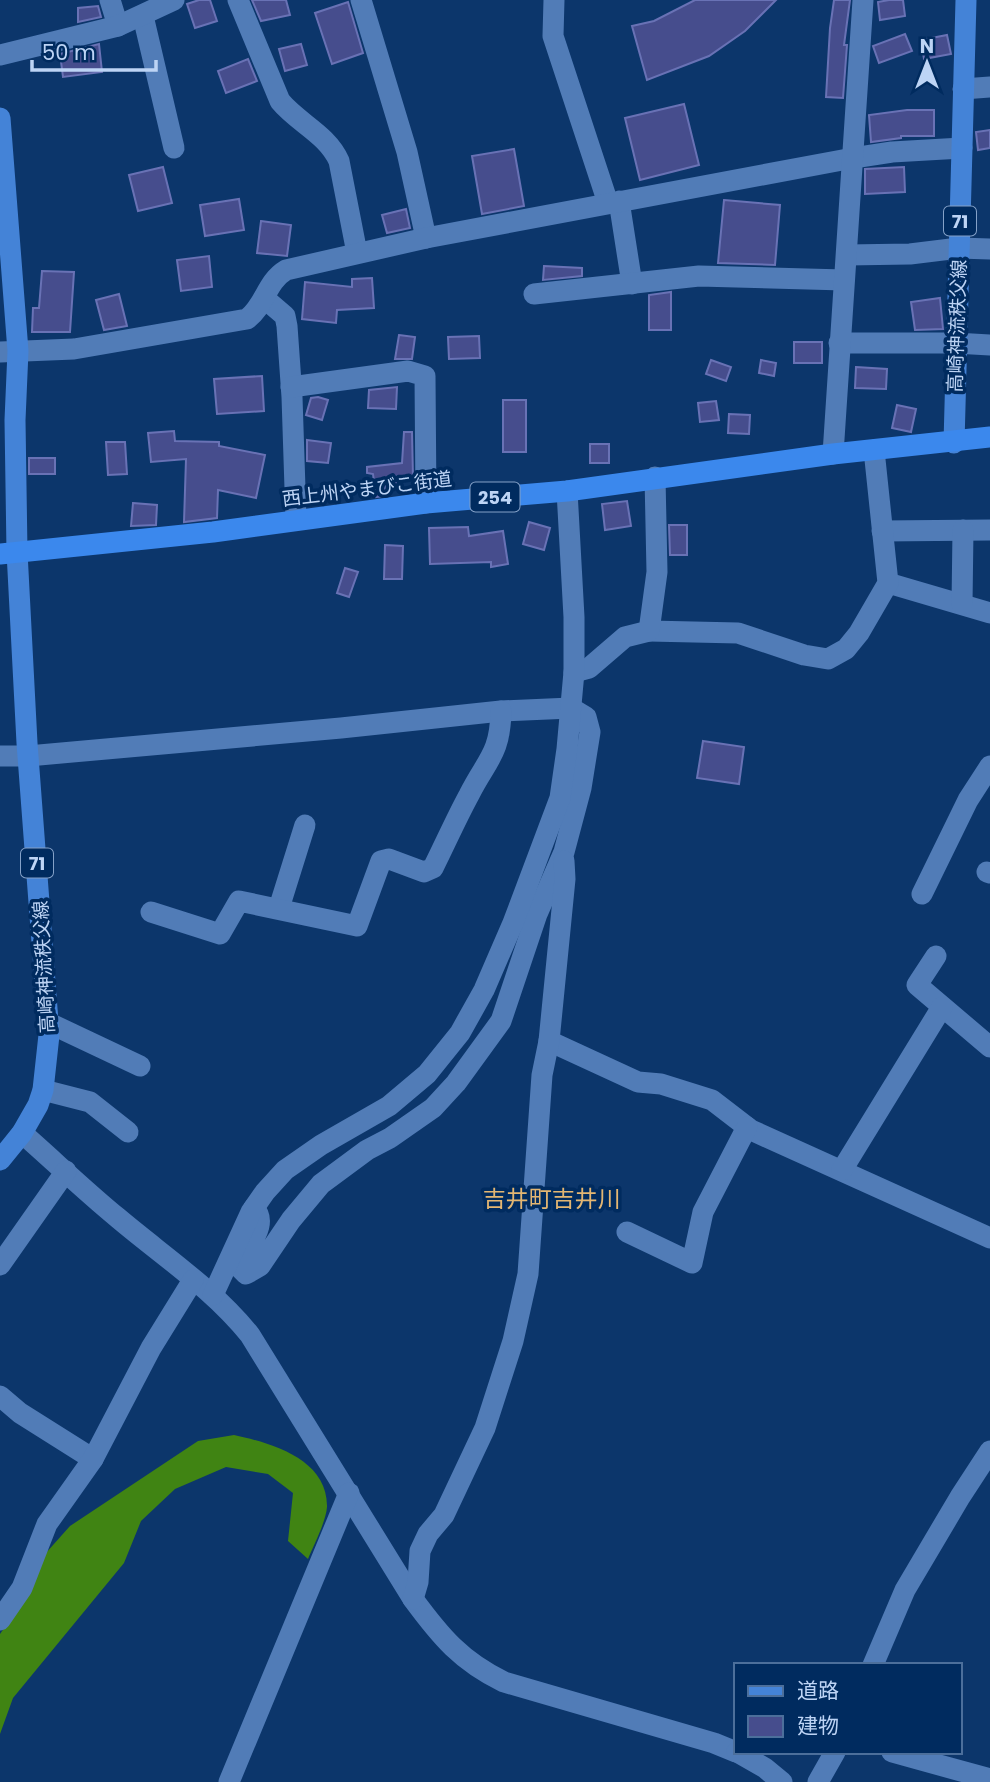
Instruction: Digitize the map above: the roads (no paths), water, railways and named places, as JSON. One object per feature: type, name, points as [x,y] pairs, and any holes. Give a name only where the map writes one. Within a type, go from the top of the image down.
[{"type":"highway","name":"西上州やまびこ街道","points":[[8,553],[213,532],[426,503],[567,491],[833,454],[990,437]]},
{"type":"main road","name":"高崎神流秩父線","points":[[954,443],[966,0]]},
{"type":"main road","name":"高崎神流秩父線","points":[[0,118],[9,352],[8,553],[28,756],[49,1035],[43,1090],[22,1133],[2,1153]]},
{"type":"street","points":[[110,0],[118,26]]},
{"type":"street","points":[[0,55],[118,26],[174,0]]},
{"type":"street","points":[[238,0],[279,101],[334,150],[339,161],[357,253]]},
{"type":"street","points":[[361,0],[407,152],[426,238]]},
{"type":"street","points":[[554,0],[554,36],[614,202],[632,284]]},
{"type":"street","points":[[833,454],[863,0]]},
{"type":"street","points":[[143,16],[174,148]]},
{"type":"street","points":[[963,89],[990,87]]},
{"type":"street","points":[[9,352],[74,349],[247,320],[256,313],[277,275],[286,270],[426,238],[853,158],[892,152],[962,148]]},
{"type":"street","points":[[847,255],[910,254],[959,248],[990,249]]},
{"type":"street","points":[[534,294],[699,276],[844,280]]},
{"type":"street","points":[[264,298],[285,316],[291,387],[296,519]]},
{"type":"street","points":[[839,343],[990,345]]},
{"type":"street","points":[[291,387],[408,371],[425,376],[426,503]]},
{"type":"street","points":[[574,672],[589,668],[625,637],[649,631],[738,633],[804,655],[828,659],[846,649],[859,633],[888,583],[874,450]]},
{"type":"street","points":[[649,631],[657,572],[655,477]]},
{"type":"street","points":[[213,1295],[254,1208],[265,1192],[285,1170],[321,1145],[389,1105],[427,1074],[460,1034],[484,990],[513,923],[559,798],[574,672],[574,617],[567,491]]},
{"type":"street","points":[[962,604],[963,530]]},
{"type":"street","points":[[882,531],[990,530]]},
{"type":"street","points":[[888,583],[990,613]]},
{"type":"street","points":[[0,756],[28,756],[341,728],[501,711],[571,708],[586,716],[590,732],[564,852],[537,914],[501,1021],[456,1083],[433,1108],[390,1138],[367,1150],[321,1184],[291,1220],[260,1266],[246,1274],[240,1268],[241,1260],[255,1236],[259,1220],[259,1214],[254,1208]]},
{"type":"street","points":[[151,912],[220,934],[239,901],[357,926],[382,862],[389,859],[424,873],[433,868],[470,792],[493,756],[500,734],[501,711]]},
{"type":"street","points":[[922,894],[968,800],[990,766]]},
{"type":"street","points":[[279,908],[304,825]]},
{"type":"street","points":[[413,1599],[418,1582],[420,1551],[428,1534],[444,1515],[485,1428],[513,1341],[528,1274],[542,1075],[549,1041],[565,879],[564,852]]},
{"type":"street","points":[[936,956],[917,985],[990,1047]]},
{"type":"street","points":[[842,1170],[942,1007]]},
{"type":"street","points":[[48,1023],[140,1066]]},
{"type":"street","points":[[549,1041],[638,1082],[662,1084],[712,1100],[747,1127],[990,1238]]},
{"type":"street","points":[[43,1090],[90,1102],[128,1132]]},
{"type":"street","points":[[627,1232],[692,1263],[703,1212],[747,1127]]},
{"type":"street","points":[[22,1133],[213,1295],[250,1335],[413,1599],[461,1657],[504,1682],[734,1751]]},
{"type":"street","points":[[0,1265],[65,1171]]},
{"type":"street","points":[[0,1620],[22,1588],[47,1524],[93,1460],[151,1349],[193,1280]]},
{"type":"street","points":[[0,1396],[20,1413],[93,1460]]},
{"type":"street","points":[[874,1663],[905,1590],[990,1451]]},
{"type":"street","points":[[229,1782],[349,1493]]},
{"type":"street","points":[[740,1754],[782,1782]]},
{"type":"street","points":[[818,1782],[834,1754]]},
{"type":"street","points":[[899,1754],[990,1779]]},
{"type":"district","name":"吉井町吉井川","points":[[552,1199]]}]
